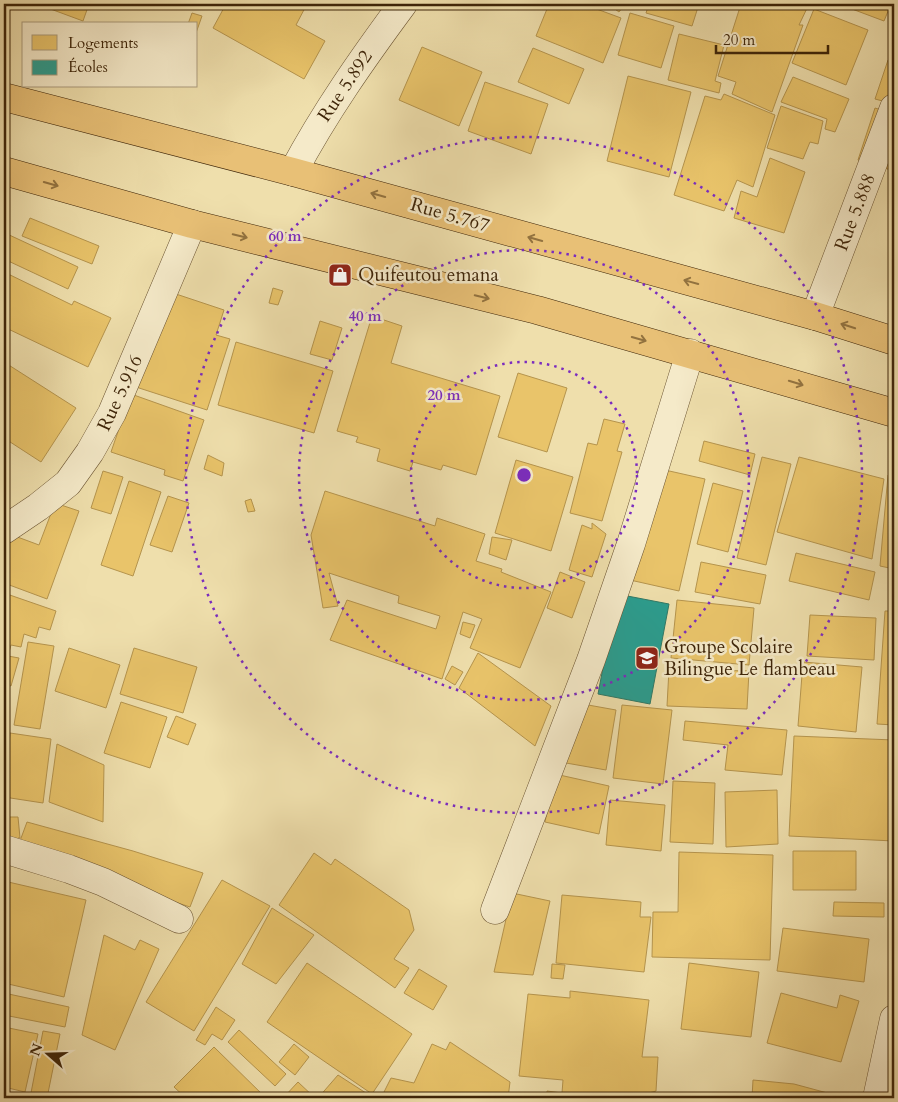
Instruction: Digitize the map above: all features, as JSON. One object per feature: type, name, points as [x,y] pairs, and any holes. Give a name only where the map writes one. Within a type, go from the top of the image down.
[{"type":"highway","name":"Rue 5.767","points":[[4,97],[293,172],[815,316],[894,341]]},
{"type":"highway","points":[[4,171],[192,224],[537,310],[894,413]]},
{"type":"street","name":"Rue 5.892","points":[[293,172],[328,109],[403,4]]},
{"type":"street","name":"Rue 5.888","points":[[815,316],[894,108]]},
{"type":"street","name":"Rue 5.916","points":[[4,530],[38,507],[68,483],[90,452],[112,414],[192,224]]},
{"type":"street","points":[[495,910],[591,660],[631,544],[690,353]]},
{"type":"street","points":[[4,849],[69,869],[103,882],[179,919]]},
{"type":"street","points":[[877,1098],[894,1019]]},
{"type":"building: Logements","points":[[37,4],[89,4],[83,21]]},
{"type":"building: Logements","points":[[226,4],[307,4],[296,25],[325,41],[304,79],[213,28]]},
{"type":"building: Logements","points":[[549,4],[583,4],[621,18],[603,63],[536,36]]},
{"type":"building: Logements","points":[[608,4],[625,4],[619,12]]},
{"type":"building: Logements","points":[[649,4],[699,4],[692,26],[646,13]]},
{"type":"building: Logements","points":[[741,4],[809,4],[799,25],[803,25],[772,112],[732,94],[736,82],[718,76]]},
{"type":"building: Logements","points":[[854,4],[891,4],[884,21],[852,9]]},
{"type":"building: Logements","points":[[814,9],[868,30],[846,85],[792,63]]},
{"type":"building: Logements","points":[[192,13],[202,16],[198,27],[198,22],[189,22]]},
{"type":"building: Logements","points":[[630,13],[674,26],[661,68],[618,55]]},
{"type":"building: Logements","points":[[679,34],[724,45],[715,81],[721,83],[719,93],[668,80]]},
{"type":"building: Logements","points":[[422,47],[482,72],[459,126],[399,100]]},
{"type":"building: Logements","points":[[533,48],[584,69],[569,104],[518,82]]},
{"type":"building: Logements","points":[[888,60],[894,62],[894,104],[875,99]]},
{"type":"building: Logements","points":[[628,76],[691,92],[669,177],[607,161]]},
{"type":"building: Logements","points":[[793,77],[849,99],[835,132],[825,129],[827,119],[781,102]]},
{"type":"building: Logements","points":[[485,82],[548,104],[531,154],[468,131]]},
{"type":"building: Logements","points":[[724,94],[775,115],[753,187],[737,180],[724,211],[674,195],[705,96],[721,100]]},
{"type":"building: Logements","points":[[781,106],[823,121],[818,144],[810,142],[803,159],[767,148]]},
{"type":"building: Logements","points":[[875,108],[894,114],[894,171],[858,160]]},
{"type":"building: Logements","points":[[770,158],[805,172],[784,233],[734,218],[741,191],[757,197]]},
{"type":"building: Logements","points":[[30,218],[99,246],[92,264],[22,236]]},
{"type":"building: Logements","points":[[5,233],[78,267],[68,289],[4,259]]},
{"type":"building: Logements","points":[[4,272],[72,305],[74,301],[111,318],[88,367],[4,327]]},
{"type":"building: Logements","points":[[273,288],[283,291],[278,305],[269,303]]},
{"type":"building: Logements","points":[[167,291],[224,310],[216,335],[230,339],[207,410],[136,387]]},
{"type":"building: Logements","points":[[372,316],[402,326],[391,363],[500,396],[476,475],[443,465],[441,470],[413,462],[410,471],[377,461],[380,449],[356,442],[358,437],[337,431]]},
{"type":"building: Logements","points":[[320,321],[342,328],[332,360],[310,354]]},
{"type":"building: Logements","points":[[236,342],[333,371],[314,433],[218,405]]},
{"type":"building: Logements","points":[[4,362],[76,408],[41,462],[4,438]]},
{"type":"building: Logements","points":[[518,373],[567,388],[547,452],[498,437]]},
{"type":"building: Logements","points":[[131,394],[204,420],[183,481],[164,475],[165,470],[111,452]]},
{"type":"building: Logements","points":[[604,419],[625,424],[617,451],[622,452],[602,521],[570,513],[588,443],[597,445]]},
{"type":"building: Logements","points":[[704,441],[755,454],[750,475],[699,461]]},
{"type":"building: Logements","points":[[208,455],[224,463],[222,476],[204,469]]},
{"type":"building: Logements","points":[[762,457],[791,464],[766,565],[737,558]]},
{"type":"building: Logements","points":[[799,457],[884,479],[872,559],[777,532]]},
{"type":"building: Logements","points":[[516,460],[573,477],[551,551],[495,533]]},
{"type":"building: Logements","points":[[656,468],[705,479],[679,591],[630,580]]},
{"type":"building: Logements","points":[[103,471],[123,477],[111,514],[91,508]]},
{"type":"building: Logements","points":[[888,475],[894,476],[894,569],[880,566]]},
{"type":"building: Logements","points":[[129,481],[161,492],[133,576],[101,565]]},
{"type":"building: Logements","points":[[713,483],[743,491],[728,552],[697,544]]},
{"type":"building: Logements","points":[[325,491],[435,526],[437,518],[485,534],[476,561],[502,569],[501,572],[551,592],[520,668],[470,648],[482,619],[463,612],[442,679],[330,640],[347,600],[436,629],[440,616],[398,603],[399,596],[329,573],[338,606],[323,608],[311,535]]},
{"type":"building: Logements","points":[[168,496],[189,503],[172,552],[150,545]]},
{"type":"building: Logements","points":[[251,499],[255,511],[248,512],[245,501]]},
{"type":"building: Logements","points":[[55,503],[79,511],[47,599],[4,583],[4,532],[39,545]]},
{"type":"building: Logements","points":[[592,523],[606,534],[592,577],[569,570],[582,525],[592,529]]},
{"type":"building: Logements","points":[[492,537],[512,540],[506,560],[489,554]]},
{"type":"building: Logements","points":[[796,553],[875,572],[869,600],[789,581]]},
{"type":"building: Logements","points":[[701,562],[766,575],[760,604],[695,592]]},
{"type":"building: Logements","points":[[560,572],[585,582],[572,618],[547,608]]},
{"type":"building: Logements","points":[[4,593],[56,611],[50,630],[39,627],[36,638],[24,634],[21,647],[11,645],[8,656],[19,658],[11,686],[4,684]]},
{"type":"building: Logements","points":[[677,600],[754,608],[749,665],[671,658]]},
{"type":"building: Logements","points":[[885,611],[894,611],[894,725],[877,724]]},
{"type":"building: Logements","points":[[810,615],[876,618],[874,660],[807,656]]},
{"type":"building: Logements","points":[[463,622],[475,625],[470,638],[460,634]]},
{"type":"building: Logements","points":[[28,642],[54,646],[40,729],[14,725]]},
{"type":"building: Logements","points":[[69,648],[120,665],[106,708],[55,691]]},
{"type":"building: Logements","points":[[134,648],[197,667],[183,713],[120,694]]},
{"type":"building: Logements","points":[[478,653],[551,706],[535,746],[459,688]]},
{"type":"building: Logements","points":[[803,662],[862,667],[856,732],[798,726]]},
{"type":"building: Logements","points":[[452,666],[463,672],[455,685],[445,679]]},
{"type":"building: Logements","points":[[669,669],[749,671],[747,709],[667,706]]},
{"type":"building: Logements","points":[[121,702],[167,717],[150,768],[104,753]]},
{"type":"building: Logements","points":[[577,703],[616,710],[606,770],[566,763]]},
{"type":"building: Logements","points":[[622,705],[672,710],[663,784],[613,778]]},
{"type":"building: Logements","points":[[176,716],[196,724],[188,745],[167,737]]},
{"type":"building: Logements","points":[[685,721],[787,730],[782,775],[725,770],[728,745],[683,740]]},
{"type":"building: Logements","points":[[10,733],[51,739],[43,803],[4,797]]},
{"type":"building: Logements","points":[[794,736],[894,740],[894,841],[789,836]]},
{"type":"building: Logements","points":[[57,744],[104,765],[103,822],[49,802]]},
{"type":"building: Logements","points":[[555,774],[609,786],[599,834],[545,822]]},
{"type":"building: Logements","points":[[673,781],[715,783],[713,844],[670,842]]},
{"type":"building: Logements","points":[[777,790],[778,844],[726,847],[725,792]]},
{"type":"building: Logements","points":[[610,800],[665,805],[661,851],[606,845]]},
{"type":"building: Logements","points":[[4,817],[18,817],[20,838],[18,838],[17,846],[4,844]]},
{"type":"building: Logements","points":[[27,822],[133,851],[203,873],[190,907],[17,849]]},
{"type":"building: Logements","points":[[793,851],[856,851],[856,890],[793,890]]},
{"type":"building: Logements","points":[[679,852],[773,855],[770,960],[652,957],[653,912],[678,912]]},
{"type":"building: Logements","points":[[314,853],[331,865],[335,859],[409,910],[414,930],[394,959],[409,968],[395,988],[279,905]]},
{"type":"building: Logements","points":[[222,880],[270,906],[194,1031],[146,1002]]},
{"type":"building: Logements","points":[[4,881],[86,900],[64,997],[4,983]]},
{"type":"building: Logements","points":[[512,893],[550,901],[533,975],[494,972]]},
{"type":"building: Logements","points":[[562,895],[641,902],[640,917],[651,917],[644,972],[556,963]]},
{"type":"building: Logements","points":[[834,902],[884,903],[884,917],[833,916]]},
{"type":"building: Logements","points":[[272,908],[314,935],[276,984],[242,964]]},
{"type":"building: Logements","points":[[783,928],[869,939],[864,982],[777,971]]},
{"type":"building: Logements","points":[[104,935],[135,950],[140,940],[159,949],[115,1050],[82,1035]]},
{"type":"building: Logements","points":[[894,960],[894,993],[889,992]]},
{"type":"building: Logements","points":[[307,963],[412,1034],[372,1094],[267,1022]]},
{"type":"building: Logements","points":[[689,963],[759,972],[751,1037],[681,1029]]},
{"type":"building: Logements","points":[[552,964],[565,965],[563,979],[551,978]]},
{"type":"building: Logements","points":[[419,969],[447,986],[433,1010],[404,993]]},
{"type":"building: Logements","points":[[570,991],[649,1000],[642,1057],[658,1057],[656,1091],[631,1098],[610,1096],[610,1098],[547,1098],[547,1091],[562,1093],[563,1080],[519,1076],[528,994],[570,998]]},
{"type":"building: Logements","points":[[4,993],[69,1007],[65,1027],[4,1015]]},
{"type":"building: Logements","points":[[781,993],[837,1008],[840,995],[859,1001],[841,1062],[767,1043]]},
{"type":"building: Logements","points":[[216,1007],[235,1020],[222,1040],[212,1034],[205,1045],[196,1040]]},
{"type":"building: Logements","points":[[4,1027],[38,1034],[25,1092],[4,1087]]},
{"type":"building: Logements","points":[[239,1030],[286,1074],[275,1086],[228,1042]]},
{"type":"building: Logements","points":[[43,1031],[60,1034],[47,1098],[30,1098]]},
{"type":"building: Logements","points":[[450,1042],[510,1082],[508,1098],[381,1098],[391,1078],[414,1083],[432,1044],[446,1050]]},
{"type":"building: Logements","points":[[294,1044],[309,1057],[295,1075],[279,1062]]},
{"type":"building: Logements","points":[[214,1047],[266,1098],[186,1098],[174,1087]]},
{"type":"building: Logements","points":[[338,1075],[369,1095],[368,1098],[318,1098]]},
{"type":"building: Logements","points":[[753,1080],[794,1084],[846,1098],[752,1098]]},
{"type":"building: Logements","points":[[298,1082],[315,1098],[284,1097]]},
{"type":"building: Écoles","points":[[617,594],[669,604],[650,704],[598,694]]},
{"type":"place","name":"Quifeutou emana","points":[[340,275]]},
{"type":"place","name":"Groupe Scolaire Bilingue Le flambeau","points":[[647,658]]}]
